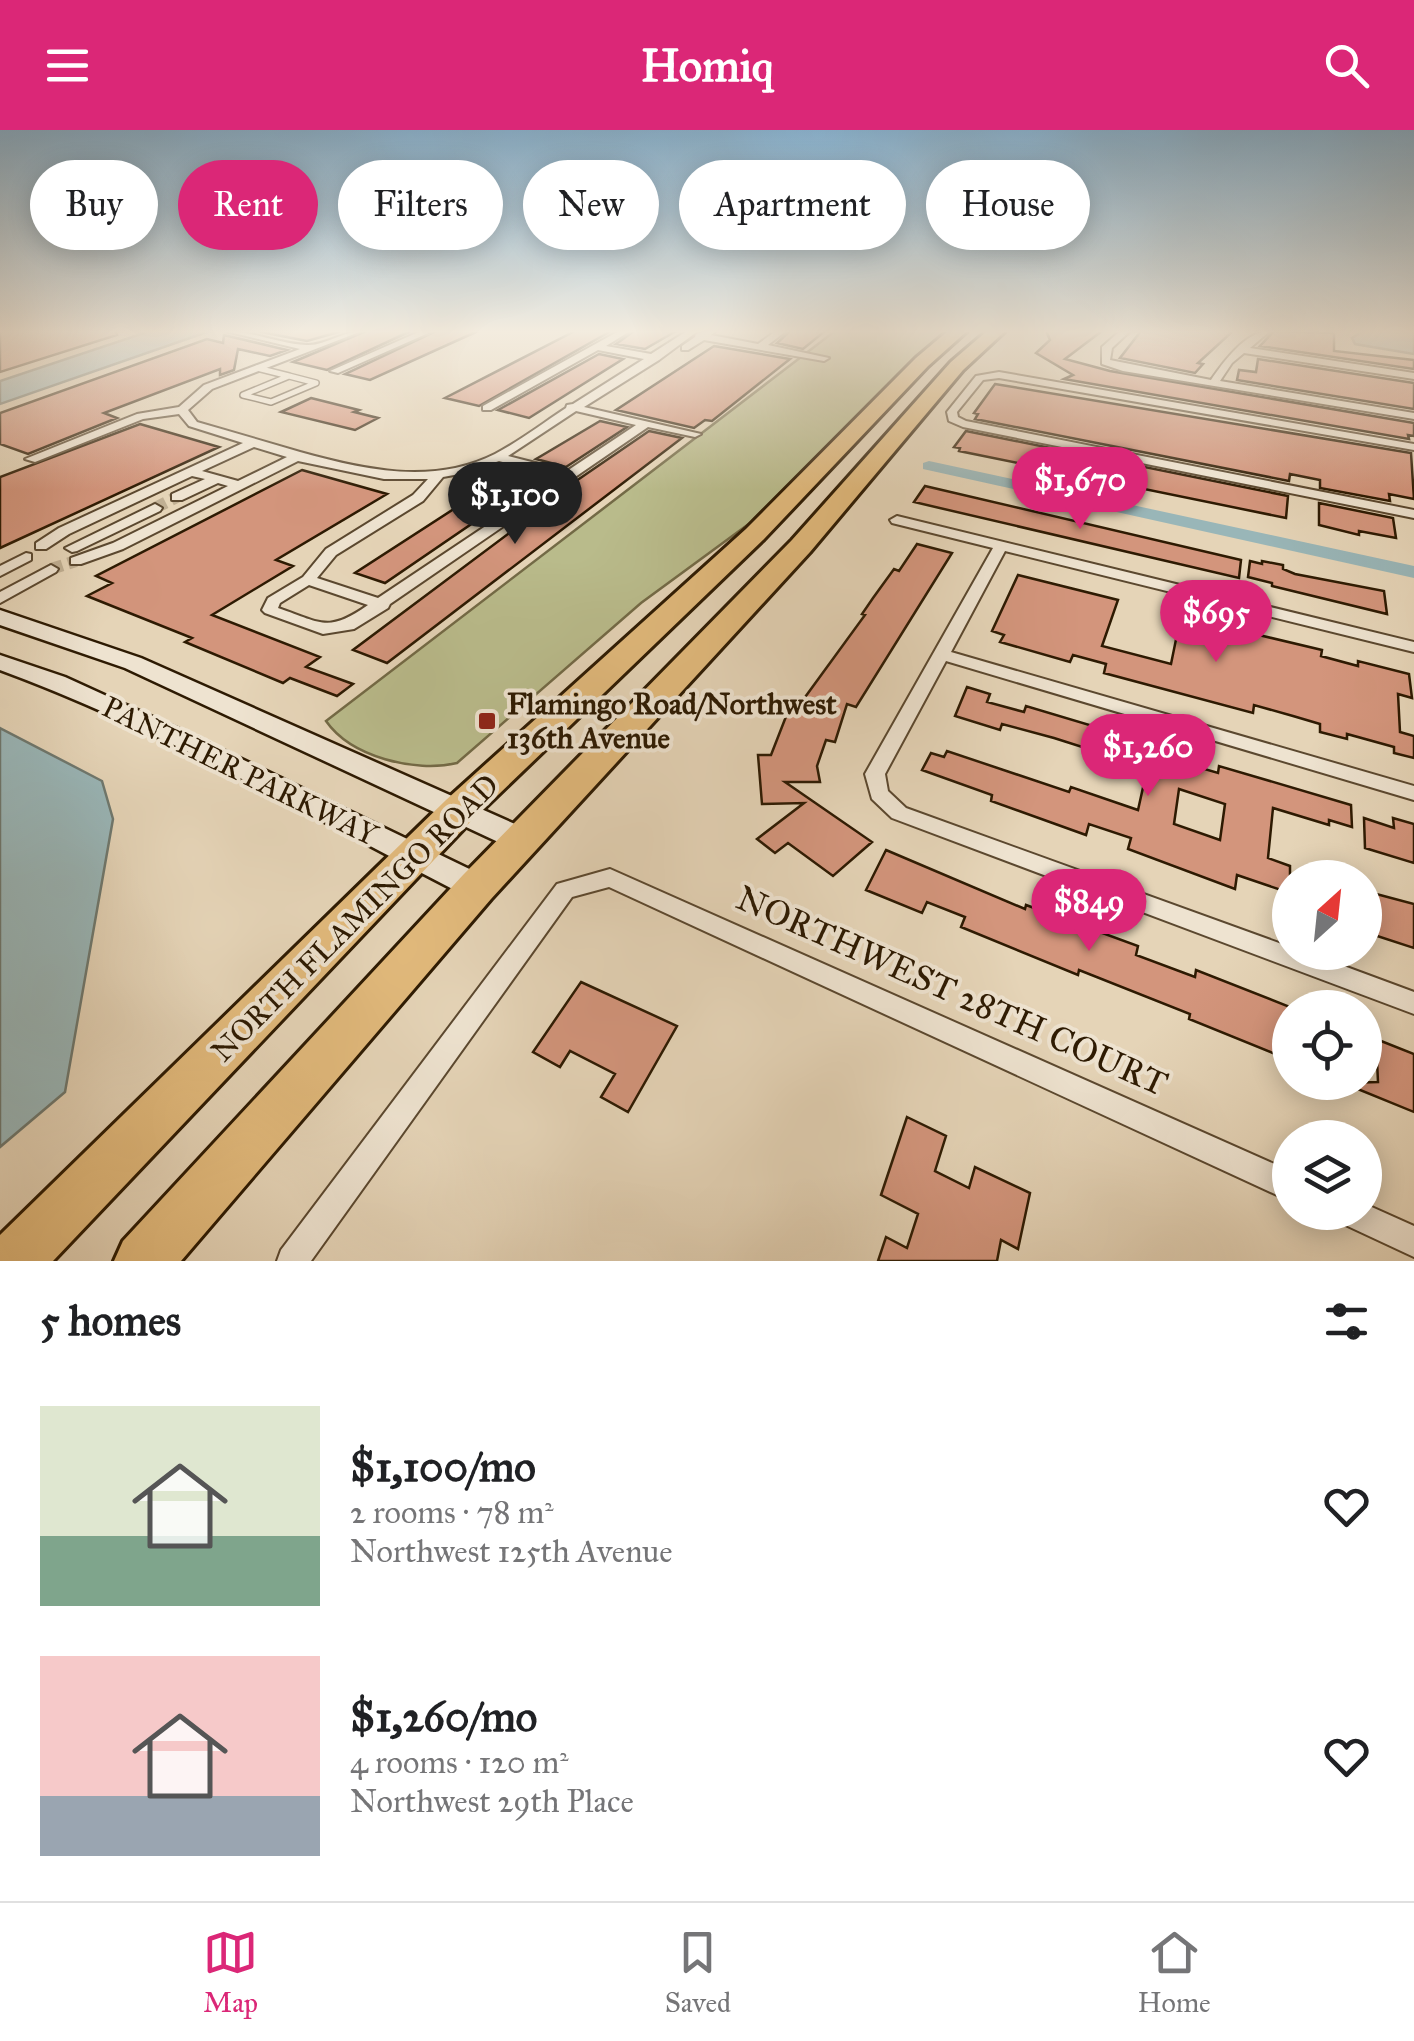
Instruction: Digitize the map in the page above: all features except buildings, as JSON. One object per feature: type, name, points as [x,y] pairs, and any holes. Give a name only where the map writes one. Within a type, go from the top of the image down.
[{"type":"highway","name":"NORTH FLAMINGO ROAD","points":[[14,1261],[413,855],[755,534],[901,384]]},
{"type":"highway","name":"NORTH FLAMINGO ROAD","points":[[143,1261],[477,887],[801,546],[942,384]]},
{"type":"main road","name":"PANTHER PARKWAY","points":[[0,617],[133,662],[522,840]]},
{"type":"main road","name":"PANTHER PARKWAY","points":[[0,662],[56,682],[183,741],[477,887]]},
{"type":"street","points":[[31,459],[141,416],[182,410],[218,384]]},
{"type":"street","points":[[487,408],[531,384]]},
{"type":"street","points":[[534,436],[540,427],[609,384]]},
{"type":"street","points":[[182,410],[193,424],[380,476],[436,476],[466,470],[534,436],[552,432],[628,384]]},
{"type":"street","points":[[975,384],[952,412],[953,419],[1414,514]]},
{"type":"street","points":[[1040,384],[1414,447]]},
{"type":"street","points":[[1219,384],[1414,416]]},
{"type":"street","points":[[571,407],[695,434]]},
{"type":"street","points":[[436,476],[418,498],[331,552],[308,580],[273,601],[270,610],[323,629],[336,629],[383,605],[646,423]]},
{"type":"street","points":[[255,442],[46,543],[80,555],[300,455]]},
{"type":"street","points":[[498,457],[571,476]]},
{"type":"street","points":[[192,472],[239,485]]},
{"type":"street","points":[[177,498],[216,478]]},
{"type":"street","points":[[80,555],[156,508]]},
{"type":"street","points":[[897,520],[1414,647]]},
{"type":"street","points":[[1001,546],[875,774],[879,794],[899,813],[1414,1003]]},
{"type":"street","points":[[0,572],[26,557]]},
{"type":"street","points":[[0,598],[51,570]]},
{"type":"street","points":[[308,580],[383,605]]},
{"type":"street","points":[[939,654],[1414,793]]},
{"type":"street","name":"NORTHWEST 28TH COURT","points":[[292,1261],[565,890],[610,878],[1272,1178]]},
{"type":"street","points":[[1382,1227],[1414,1242]]},
{"type":"lane","points":[[270,384],[243,395],[270,402],[314,384]]},
{"type":"green space","points":[[766,384],[890,384],[750,523],[641,603],[457,763],[422,766],[385,759],[351,744],[326,721]]},
{"type":"water","points":[[0,384],[58,384],[0,404]]},
{"type":"water","points":[[0,728],[102,781],[113,819],[65,1092],[0,1147]]},
{"type":"waterway","points":[[929,466],[1414,572]]},
{"type":"tunnel","points":[[155,508],[177,497]]},
{"type":"tunnel","points":[[51,569],[76,561]]},
{"type":"place","name":"Flamingo Road/Northwest 136th Avenue","points":[[487,721]]}]
